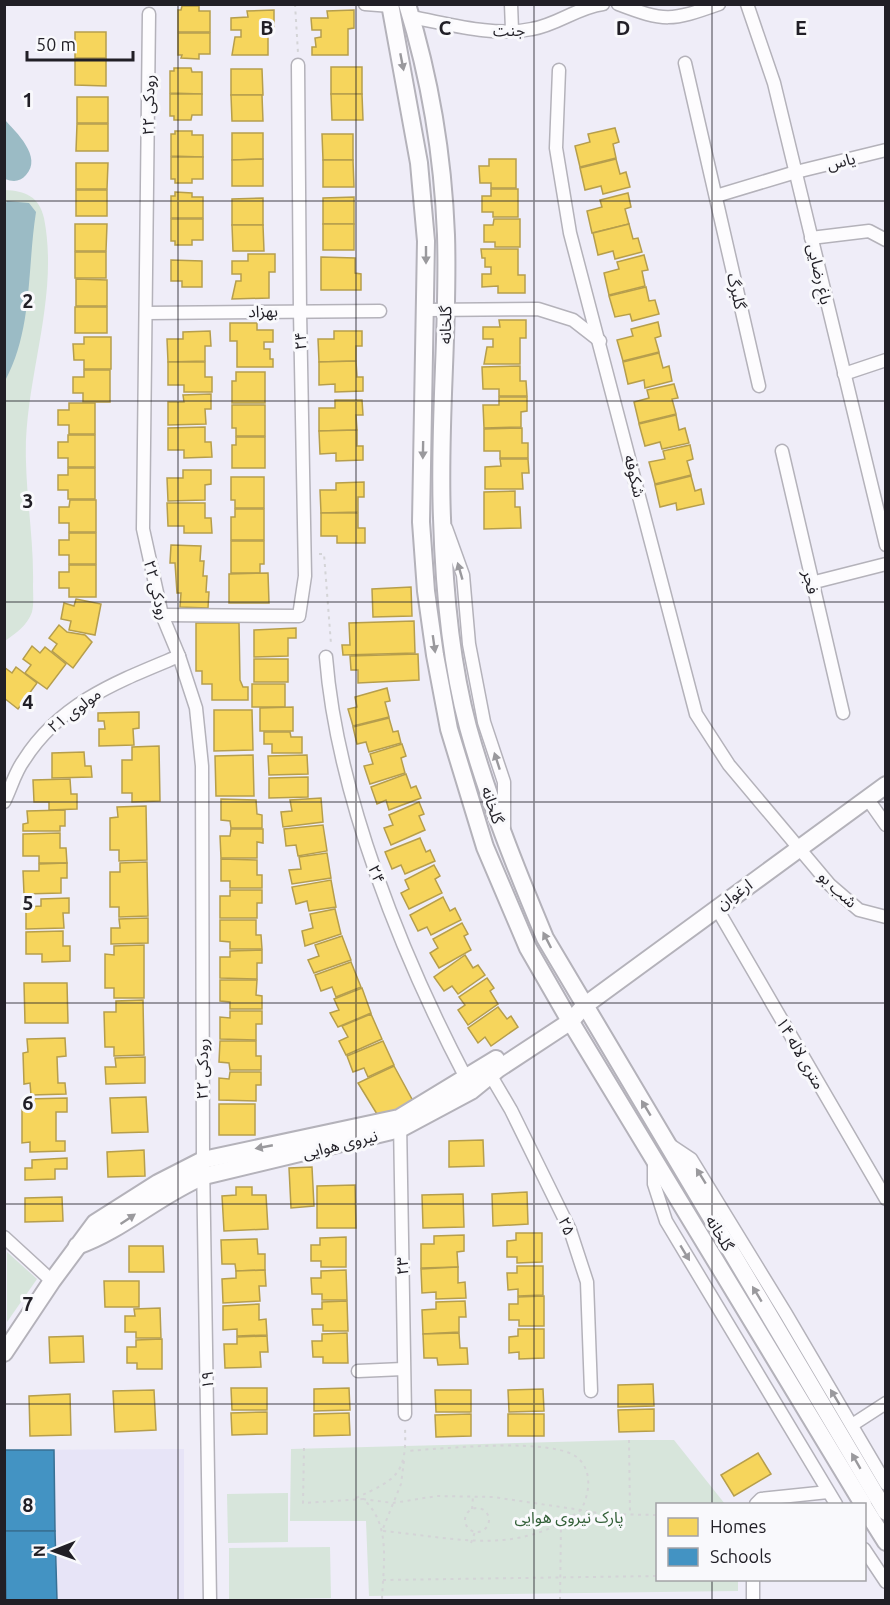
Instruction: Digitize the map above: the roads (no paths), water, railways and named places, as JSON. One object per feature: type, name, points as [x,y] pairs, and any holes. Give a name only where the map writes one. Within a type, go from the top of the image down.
[{"type":"main road","name":"گلخانه","points":[[400,8],[427,83],[441,164],[446,236],[442,516],[446,586],[456,664],[468,725],[504,840],[545,938],[885,1512]]},
{"type":"main road","name":"گلخانه","points":[[400,8],[426,241],[421,522],[426,591],[449,729],[485,847],[528,948],[862,1503]]},
{"type":"main road","name":"ارغوان","points":[[569,1018],[716,907],[885,785]]},
{"type":"main road","name":"نیروی هوایی","points":[[469,1085],[491,1076],[569,1018]]},
{"type":"main road","name":"نیروی هوایی","points":[[4,1353],[52,1281],[95,1223],[158,1183],[203,1168],[400,1124],[469,1085],[569,1018]]},
{"type":"main road","name":"گلخانه","points":[[866,1509],[885,1542]]},
{"type":"street","name":"جنت","points":[[364,4],[400,8],[484,30],[532,29],[595,5]]},
{"type":"street","points":[[511,4],[512,30]]},
{"type":"street","points":[[618,4],[653,17],[682,18],[719,4]]},
{"type":"street","name":"باغ رضایی","points":[[747,4],[774,83],[885,545]]},
{"type":"street","name":"رودکی ۲۲","points":[[149,14],[143,529],[162,615],[179,656],[196,708],[202,766],[203,1168]]},
{"type":"street","name":"گلبرگ","points":[[685,63],[759,386]]},
{"type":"street","name":"۲۴","points":[[162,615],[299,616],[305,576],[305,556],[298,64]]},
{"type":"street","name":"شکوفه","points":[[559,70],[556,148],[570,233],[696,714],[729,765],[798,849]]},
{"type":"street","name":"یاس","points":[[796,172],[885,150]]},
{"type":"street","points":[[716,196],[796,172]]},
{"type":"street","points":[[811,238],[869,231],[885,240]]},
{"type":"street","points":[[426,310],[538,309],[573,320],[600,341]]},
{"type":"street","name":"بهزاد","points":[[146,313],[380,311]]},
{"type":"street","points":[[844,374],[885,360]]},
{"type":"street","name":"فجر","points":[[782,451],[843,713]]},
{"type":"street","points":[[811,583],[885,564]]},
{"type":"street","name":"مولوی ۲۱","points":[[4,802],[22,761],[48,728],[105,686],[179,656]]},
{"type":"street","name":"۲۴","points":[[326,661],[329,694],[348,779],[373,864],[427,1003],[469,1085]]},
{"type":"street","points":[[867,798],[885,825]]},
{"type":"street","name":"شب بو","points":[[798,849],[830,885],[860,910],[885,917]]},
{"type":"street","name":"۱۴ متری لاله","points":[[716,907],[885,1199]]},
{"type":"street","name":"۲۵","points":[[491,1076],[511,1110],[570,1230],[584,1272],[587,1282],[591,1391]]},
{"type":"street","name":"۲۳","points":[[400,1124],[405,1414]]},
{"type":"street","points":[[665,1141],[691,1159],[852,1425],[885,1484]]},
{"type":"street","points":[[654,1160],[654,1184],[666,1221],[835,1503]]},
{"type":"street","name":"۱۹","points":[[203,1168],[210,1600]]},
{"type":"street","points":[[4,1237],[52,1281]]},
{"type":"street","points":[[358,1371],[403,1369]]},
{"type":"street","points":[[852,1425],[885,1404]]},
{"type":"street","points":[[757,1503],[761,1499],[828,1492]]},
{"type":"street","points":[[866,1552],[885,1582]]},
{"type":"street","points":[[753,1581],[753,1600]]},
{"type":"water","points":[[4,119],[30,153],[30,168],[26,175],[16,181],[5,179]]},
{"type":"water","points":[[7,201],[29,203],[36,212],[25,320],[14,361],[5,381],[4,208]]},
{"type":"park label","name":"پارک نیروی هوایی","points":[[569,1517]]}]
